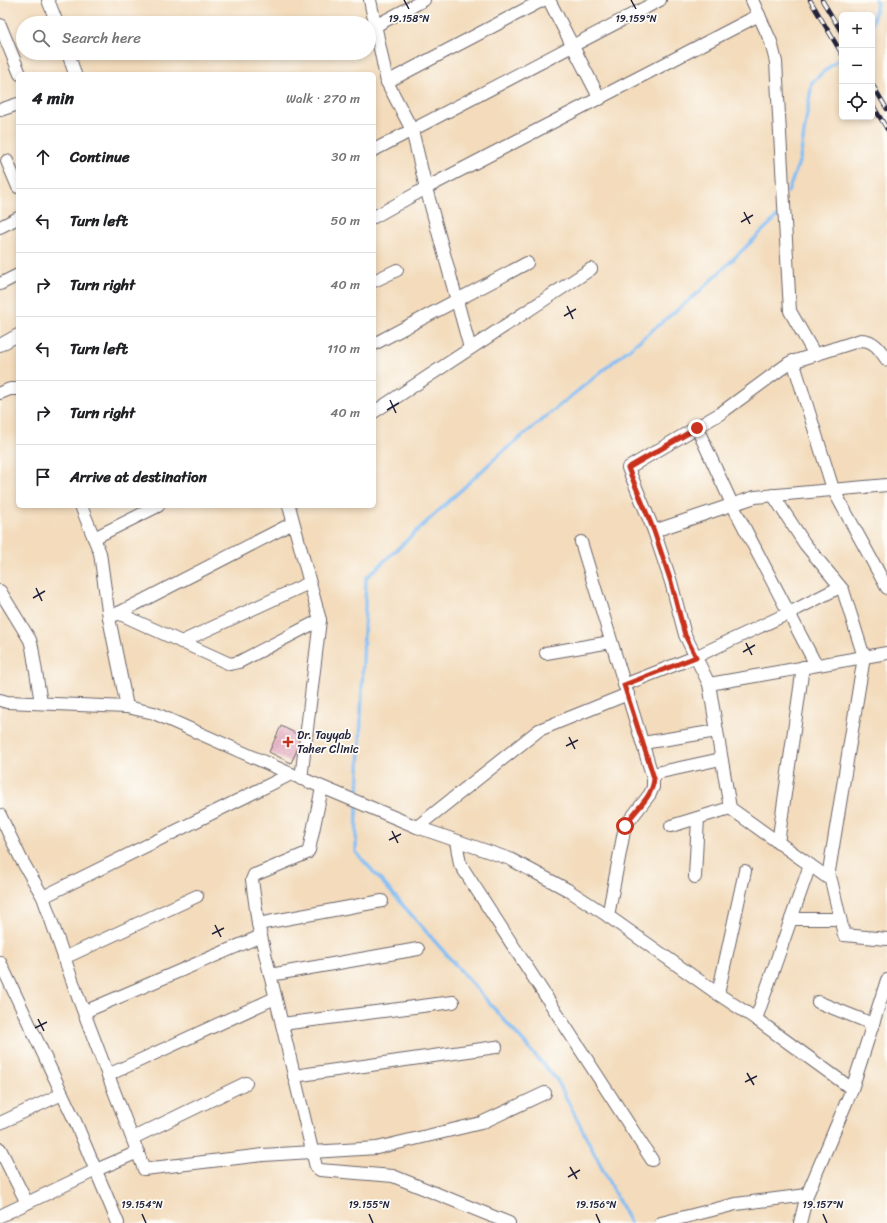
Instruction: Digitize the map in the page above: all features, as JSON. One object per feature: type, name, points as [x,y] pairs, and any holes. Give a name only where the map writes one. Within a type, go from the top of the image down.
[{"type":"street","points":[[48,0],[54,16]]},
{"type":"street","points":[[370,0],[373,16]]},
{"type":"street","points":[[376,25],[424,0]]},
{"type":"street","points":[[388,82],[543,0]]},
{"type":"street","points":[[549,0],[600,99]]},
{"type":"street","points":[[376,149],[660,0]]},
{"type":"street","points":[[752,0],[771,42],[776,62],[790,311],[814,355]]},
{"type":"street","points":[[376,216],[426,188],[600,99],[759,15]]},
{"type":"street","points":[[0,25],[19,72]]},
{"type":"street","points":[[376,30],[388,82],[412,130],[426,188],[470,348]]},
{"type":"street","points":[[70,60],[74,72]]},
{"type":"street","points":[[0,110],[16,105]]},
{"type":"street","points":[[7,161],[16,182]]},
{"type":"street","points":[[0,227],[16,219]]},
{"type":"street","points":[[376,343],[527,263]]},
{"type":"street","points":[[376,411],[591,269]]},
{"type":"street","points":[[376,280],[397,270]]},
{"type":"street","points":[[0,284],[16,276]]},
{"type":"street","points":[[0,345],[16,336]]},
{"type":"street","points":[[887,360],[878,347],[867,340],[860,340],[789,363],[721,413],[628,468],[654,531],[671,582],[685,635],[709,684],[730,808],[832,880],[844,935],[887,939]]},
{"type":"street","points":[[793,362],[833,489],[887,588]]},
{"type":"street","points":[[0,392],[16,389]]},
{"type":"street","points":[[697,428],[732,504],[816,665]]},
{"type":"street","points":[[654,531],[755,497],[887,485]]},
{"type":"street","points":[[773,495],[804,544],[843,590],[864,657],[828,877]]},
{"type":"street","points":[[82,508],[100,553],[114,616],[127,707]]},
{"type":"street","points":[[94,538],[154,508]]},
{"type":"street","points":[[289,508],[320,620],[296,777]]},
{"type":"street","points":[[114,616],[293,523]]},
{"type":"street","points":[[581,542],[654,778],[650,794],[625,826],[608,916]]},
{"type":"street","points":[[181,642],[310,583]]},
{"type":"street","points":[[417,827],[539,730],[789,613],[840,587]]},
{"type":"street","points":[[0,591],[30,640],[41,703]]},
{"type":"street","points":[[114,616],[181,642],[230,664],[235,664],[320,620]]},
{"type":"street","points":[[546,653],[611,642]]},
{"type":"street","points":[[709,684],[887,653]]},
{"type":"street","points":[[778,842],[802,667]]},
{"type":"street","points":[[0,700],[7,702],[127,707],[154,713],[322,788],[417,827],[510,860],[568,890],[608,916],[756,1019],[852,1089]]},
{"type":"street","points":[[643,743],[717,731]]},
{"type":"street","points":[[652,774],[722,759]]},
{"type":"street","points":[[43,897],[296,777]]},
{"type":"street","points":[[322,788],[309,850],[307,853],[257,874],[253,878],[258,924],[316,1167],[320,1170],[393,1176],[509,1223]]},
{"type":"street","points":[[671,826],[730,808]]},
{"type":"street","points":[[0,815],[21,859],[43,897],[84,1012],[144,1168],[263,1155],[377,1148],[481,1123],[545,1093]]},
{"type":"street","points":[[695,877],[698,818]]},
{"type":"street","points":[[456,841],[460,864],[652,1160]]},
{"type":"street","points":[[756,1019],[810,865]]},
{"type":"street","points":[[718,994],[745,871]]},
{"type":"street","points":[[64,958],[197,896]]},
{"type":"street","points":[[258,924],[382,901]]},
{"type":"street","points":[[791,919],[840,920]]},
{"type":"street","points":[[84,1012],[261,936]]},
{"type":"street","points":[[270,975],[418,949]]},
{"type":"street","points":[[0,962],[4,979],[62,1094],[96,1170],[115,1222]]},
{"type":"street","points":[[800,1223],[807,1195],[852,1089],[887,980]]},
{"type":"street","points":[[108,1075],[275,998]]},
{"type":"street","points":[[282,1024],[453,1002]]},
{"type":"street","points":[[818,1002],[873,1024]]},
{"type":"street","points":[[294,1076],[496,1047]]},
{"type":"street","points":[[133,1138],[246,1083]]},
{"type":"street","points":[[0,1123],[62,1094]]},
{"type":"street","points":[[0,1149],[27,1203]]},
{"type":"street","points":[[0,1216],[96,1170],[138,1152]]},
{"type":"street","points":[[661,1223],[675,1221],[736,1204],[807,1195]]},
{"type":"building","points":[[281,726],[303,737],[291,763],[269,752]]},
{"type":"waterway","points":[[875,0],[877,3],[875,12]]},
{"type":"waterway","points":[[788,192],[800,159],[812,82],[839,59]]},
{"type":"waterway","points":[[358,799],[366,578],[500,454],[698,293],[780,214],[781,211]]},
{"type":"waterway","points":[[357,805],[356,852],[557,1080],[630,1223]]},
{"type":"railway","points":[[810,0],[839,49]]},
{"type":"railway","points":[[822,0],[839,28]]},
{"type":"railway","points":[[875,89],[887,109]]},
{"type":"railway","points":[[875,109],[887,129]]},
{"type":"place","name":"Dr. Tayyab Taher Clinic","points":[[288,742]]},
{"type":"route","points":[[625,826],[650,794],[654,778],[624,685],[696,657],[685,635],[671,582],[654,531],[628,468],[697,428]]}]
